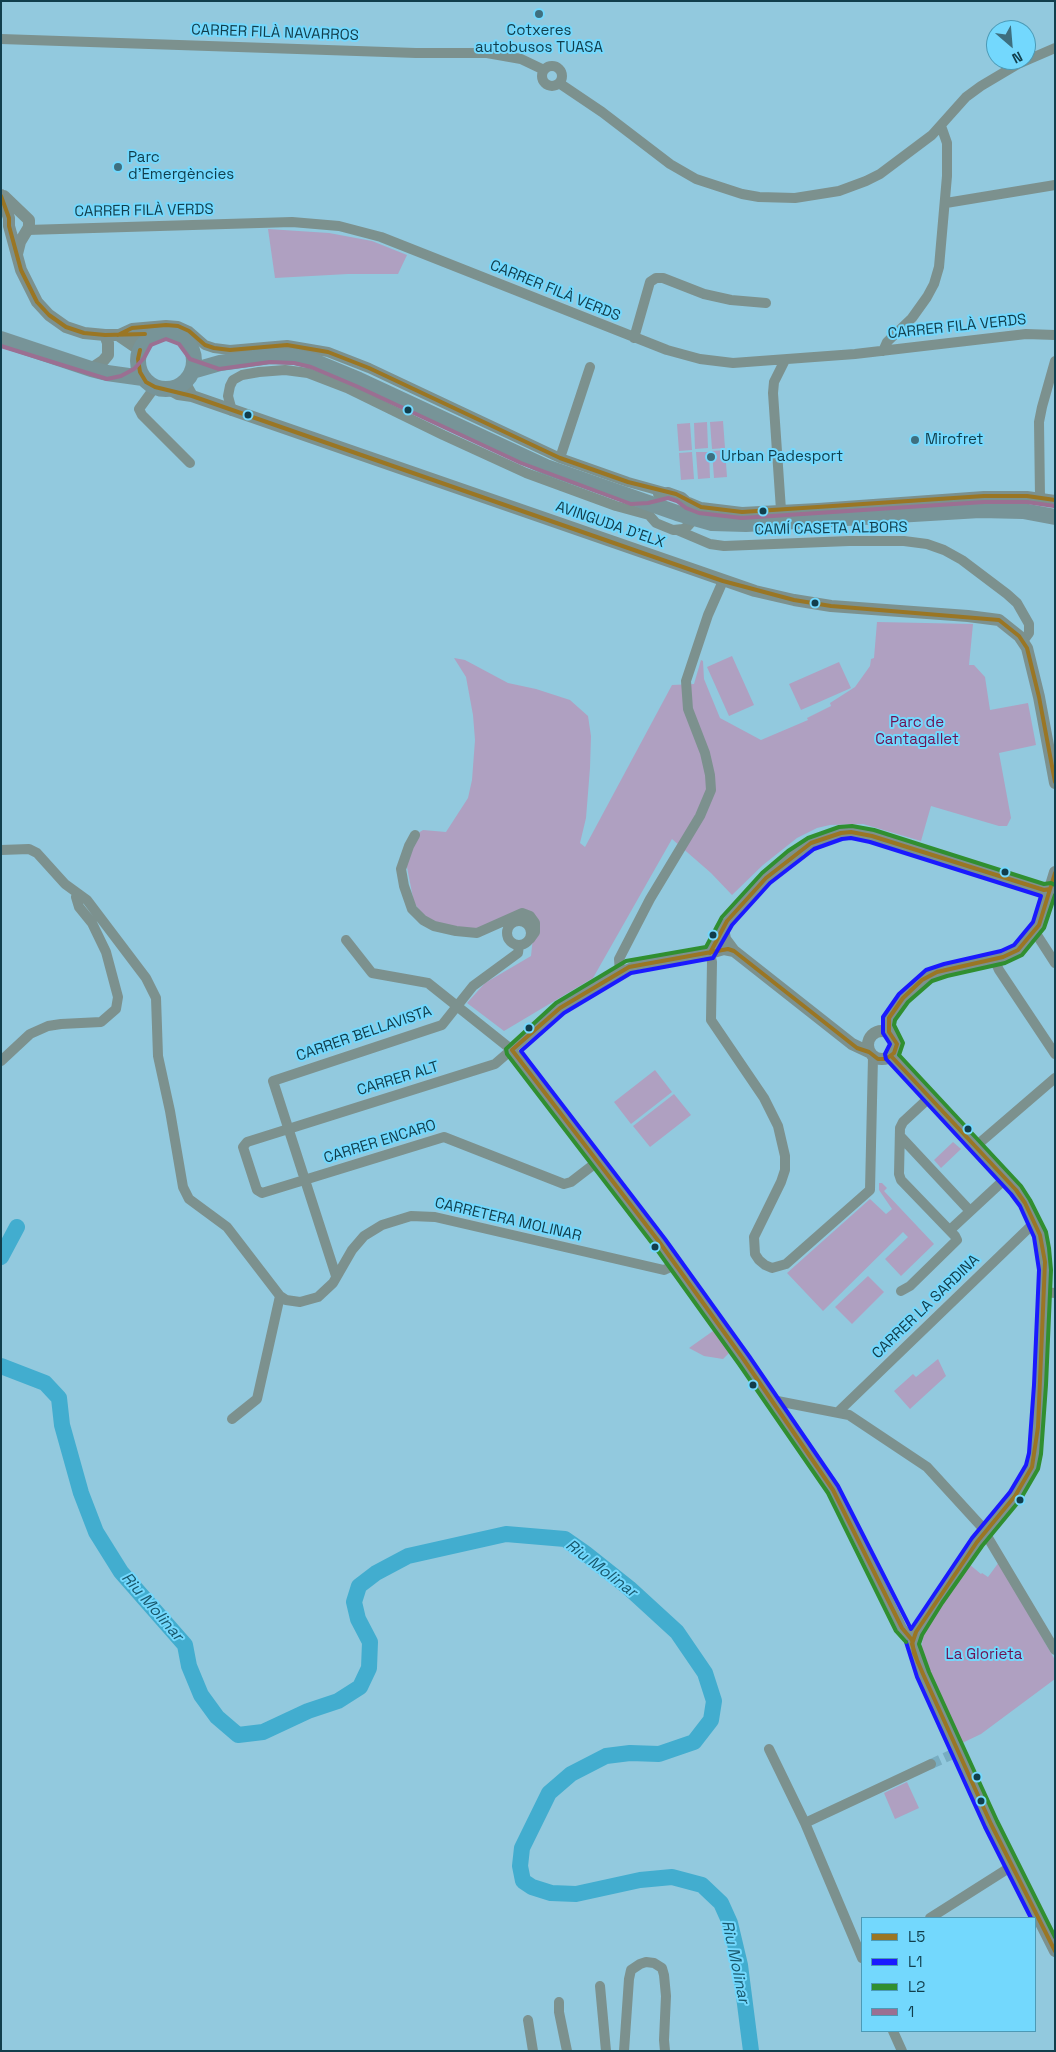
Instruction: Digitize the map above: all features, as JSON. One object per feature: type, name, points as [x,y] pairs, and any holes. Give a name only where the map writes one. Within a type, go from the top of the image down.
[{"type":"main road","points":[[99,371],[124,367],[139,352],[147,340],[166,333],[183,339],[193,354],[189,383]]},
{"type":"main road","points":[[1,338],[99,371],[156,385],[177,387],[189,383],[220,364],[270,356],[294,357],[313,361],[540,464],[646,503],[691,513],[712,523],[746,524],[980,510],[1023,511],[1055,517]]},
{"type":"main road","points":[[139,352],[138,364],[156,385]]},
{"type":"main road","points":[[193,354],[220,364]]},
{"type":"street","name":"CARRER FILÀ NAVARROS","points":[[1,39],[487,54],[521,59],[544,70],[552,66],[558,69],[562,77],[559,83],[681,171],[711,185],[759,197],[811,197],[854,186],[891,167],[941,126]]},
{"type":"street","points":[[884,351],[887,342],[921,307],[934,284],[941,256],[946,204],[948,154],[945,135],[941,126],[960,103],[981,86],[1018,64],[1055,48]]},
{"type":"street","points":[[946,204],[1055,185]]},
{"type":"street","points":[[1,194],[16,223],[17,256],[20,270],[32,294],[49,316],[73,330],[105,335],[157,335]]},
{"type":"street","name":"CARRER FILÀ VERDS","points":[[16,223],[48,228],[292,222],[339,226],[381,237],[634,338],[700,359],[733,362],[785,360],[884,351],[1026,334],[1055,335]]},
{"type":"street","points":[[634,338],[650,282],[656,278],[664,278],[704,294],[730,300],[766,303]]},
{"type":"street","points":[[118,335],[132,328],[166,325],[178,326],[189,331],[204,345],[214,348],[230,350],[287,345],[313,348],[341,356],[560,458],[628,482],[676,494],[691,513]]},
{"type":"street","points":[[99,371],[108,355],[109,347],[105,335]]},
{"type":"street","points":[[118,335],[139,352]]},
{"type":"street","points":[[308,373],[294,357],[313,348]]},
{"type":"street","points":[[781,510],[773,393],[774,382],[785,360]]},
{"type":"street","points":[[1040,497],[1039,422],[1055,361]]},
{"type":"street","points":[[560,458],[590,367]]},
{"type":"street","points":[[232,411],[228,391],[233,380],[242,375],[285,370],[308,373]]},
{"type":"street","name":"CAMÍ CASETA ALBORS","points":[[308,373],[347,388],[526,473],[616,506],[646,503],[658,525],[677,530],[710,544],[724,546],[904,540],[936,547],[977,570],[1016,603],[1028,624],[1029,632],[1023,641]]},
{"type":"street","name":"AVINGUDA D'ELX","points":[[189,383],[232,411],[723,581],[794,600],[831,606],[994,618],[1009,627],[1023,641]]},
{"type":"street","points":[[156,385],[139,409],[142,415],[190,462]]},
{"type":"street","points":[[646,503],[664,492]]},
{"type":"street","points":[[677,530],[691,513],[700,507],[734,511],[781,510],[976,497],[1040,497],[1055,500]]},
{"type":"street","points":[[620,972],[619,959],[650,899],[700,816],[711,790],[705,753],[688,709],[686,681],[708,614],[723,581]]},
{"type":"street","points":[[1023,641],[1031,660],[1052,753],[1055,783]]},
{"type":"street","points":[[723,929],[725,939],[734,951],[852,1044],[871,1055],[882,1059],[891,1056],[896,1044],[894,1037],[889,1032],[879,1030],[872,1035],[867,1045],[871,1055],[870,1190],[786,1264],[779,1267],[765,1265],[755,1254],[753,1247],[754,1237],[785,1170],[785,1156],[778,1126],[764,1098],[710,1020],[712,962],[710,952],[723,929],[754,889],[792,856],[819,838],[841,833],[851,832],[872,836],[1044,890],[1050,889]]},
{"type":"street","points":[[415,835],[401,869],[404,886],[412,909],[423,920],[434,926],[477,934],[522,913],[533,919],[536,928],[535,932],[530,939],[524,944],[519,945],[513,944],[508,937],[508,929],[513,923],[521,921],[528,925],[531,931],[530,939]]},
{"type":"street","points":[[1,850],[29,849],[37,853],[65,884],[87,900],[140,970],[156,998],[158,1056],[183,1187],[189,1199],[227,1226],[280,1296],[257,1399],[232,1419]]},
{"type":"street","points":[[889,1032],[889,1018],[903,998],[922,980],[937,972],[994,959],[1018,950],[1035,932],[1040,922],[1055,872]]},
{"type":"street","points":[[1,1061],[30,1034],[48,1026],[101,1022],[116,1009],[118,997],[106,952],[92,923],[79,907],[76,897],[78,892]]},
{"type":"street","points":[[1035,932],[1055,963]]},
{"type":"street","points":[[346,940],[372,973],[428,983],[512,1050],[675,1265],[772,1400],[833,1490],[902,1628],[912,1640],[914,1653],[956,1752],[1055,1951]]},
{"type":"street","name":"CARRER BELLAVISTA","points":[[289,1129],[273,1081],[442,1025],[473,986],[518,953],[519,945]]},
{"type":"street","points":[[710,952],[724,949],[734,951]]},
{"type":"street","name":"CARRER ALT","points":[[305,1180],[262,1193],[257,1190],[243,1147],[244,1144],[495,1064],[560,1008],[620,972],[637,965],[710,952]]},
{"type":"street","points":[[994,959],[999,970],[1055,1054]]},
{"type":"street","points":[[891,1056],[976,1146],[1025,1203],[1040,1235],[1049,1292],[1034,1461],[1018,1492],[985,1532],[937,1600],[912,1640]]},
{"type":"street","points":[[976,1146],[1055,1078]]},
{"type":"street","points":[[901,1291],[910,1286],[957,1240],[956,1236],[901,1180],[899,1174],[900,1128],[903,1122],[930,1097]]},
{"type":"street","points":[[289,1129],[336,1276]]},
{"type":"street","points":[[900,1136],[970,1211]]},
{"type":"street","name":"CARRER ENCARO","points":[[305,1180],[444,1137],[564,1184],[571,1182],[597,1162]]},
{"type":"street","points":[[950,1230],[1005,1179]]},
{"type":"street","name":"CARRETERA MOLINAR","points":[[280,1296],[293,1302],[312,1300],[328,1289],[352,1250],[364,1236],[372,1230],[392,1221],[419,1216],[435,1217],[664,1270],[675,1265]]},
{"type":"street","name":"CARRER LA SARDINA","points":[[838,1412],[1034,1223]]},
{"type":"street","points":[[772,1400],[838,1412],[858,1420],[927,1467],[985,1532],[1055,1650]]},
{"type":"street","points":[[769,1750],[805,1823],[861,1956]]},
{"type":"street","points":[[805,1823],[931,1764]]},
{"type":"street","points":[[932,1917],[1012,1866]]},
{"type":"street","points":[[624,2051],[631,1970],[646,1962],[654,1963],[662,1968],[664,1975],[666,1996],[665,2051]]},
{"type":"street","points":[[600,1986],[606,2051]]},
{"type":"street","points":[[559,2002],[559,2012],[567,2051]]},
{"type":"street","points":[[528,2020],[534,2051]]},
{"type":"street","points":[[893,2032],[902,2051]]},
{"type":"green space","points":[[268,229],[329,233],[372,241],[407,255],[398,274],[348,274],[275,278]]},
{"type":"green space","points":[[723,421],[725,448],[712,449],[710,422]]},
{"type":"green space","points":[[707,422],[708,448],[695,449],[694,423]]},
{"type":"green space","points":[[690,423],[692,450],[679,451],[677,424]]},
{"type":"green space","points":[[725,450],[727,477],[714,478],[712,451]]},
{"type":"green space","points":[[692,452],[694,479],[681,480],[679,453]]},
{"type":"green space","points":[[696,452],[709,452],[710,478],[698,479]]},
{"type":"green space","name":"Parc de Cantagallet","points":[[877,622],[973,624],[969,665],[974,665],[985,677],[990,710],[1028,703],[1036,745],[999,753],[1011,818],[1007,826],[999,826],[931,806],[921,841],[863,824],[830,825],[817,828],[797,838],[763,865],[732,895],[711,873],[672,839],[593,978],[504,1031],[467,1003],[485,983],[531,956],[534,927],[530,920],[520,917],[472,932],[428,921],[414,903],[406,862],[415,835],[423,830],[446,832],[468,798],[472,780],[475,740],[473,715],[466,677],[454,658],[465,660],[508,683],[536,689],[570,700],[588,716],[591,736],[590,768],[586,818],[580,843],[585,847],[672,685],[694,684],[701,660],[703,661],[704,679],[720,718],[761,740],[808,720],[807,718],[831,706],[830,703],[855,687],[870,666],[871,659],[874,658]]},
{"type":"green space","points":[[732,656],[754,705],[729,716],[707,667]]},
{"type":"green space","points":[[839,662],[851,688],[801,710],[789,684]]},
{"type":"green space","points":[[655,1070],[672,1092],[631,1124],[614,1102]]},
{"type":"green space","points":[[674,1094],[691,1115],[650,1147],[633,1126]]},
{"type":"green space","points":[[953,1142],[961,1149],[941,1168],[934,1160]]},
{"type":"green space","points":[[879,1183],[882,1183],[887,1188],[884,1191],[934,1244],[901,1276],[885,1259],[908,1237],[903,1232],[823,1311],[787,1273],[870,1199],[886,1214],[892,1209],[879,1190]]},
{"type":"green space","points":[[868,1276],[884,1292],[852,1324],[835,1307]]},
{"type":"green space","points":[[713,1331],[729,1353],[723,1359],[704,1356],[689,1348]]},
{"type":"green space","points":[[938,1359],[946,1376],[910,1409],[894,1391],[913,1374],[916,1377]]},
{"type":"green space","name":"La Glorieta","points":[[999,1562],[1055,1660],[1055,1679],[981,1734],[960,1744],[925,1668],[921,1653],[923,1635],[928,1623],[969,1564],[988,1577]]},
{"type":"green space","points":[[907,1782],[919,1808],[895,1819],[884,1793]]},
{"type":"waterway","name":"Riu Molinar","points":[[1,1257],[17,1227]]},
{"type":"waterway","name":"Riu Molinar","points":[[1,1366],[45,1383],[59,1398],[62,1425],[81,1493],[96,1532],[121,1572],[185,1645],[189,1666],[201,1695],[217,1717],[238,1735],[263,1732],[308,1711],[338,1701],[360,1687],[369,1668],[370,1642],[358,1619],[354,1602],[359,1586],[376,1573],[408,1556],[506,1534],[565,1539],[629,1588],[677,1632],[705,1673],[714,1701],[711,1720],[694,1742],[659,1754],[630,1753],[606,1756],[571,1774],[549,1793],[522,1848],[520,1866],[523,1881],[532,1887],[551,1893],[576,1894],[640,1880],[672,1877],[702,1885],[721,1903],[730,1923],[740,1965],[751,2051]]},
{"type":"tunnel","points":[[931,1764],[953,1754]]},
{"type":"transit line","name":"L5","points":[[1,196],[9,218],[9,226],[21,270],[37,302],[49,315],[66,327],[84,333],[105,335],[145,334]]},
{"type":"transit line","name":"L5","points":[[118,335],[132,328],[166,325],[178,326],[189,331],[205,345],[214,348],[230,350],[287,345],[328,352],[369,368],[560,458],[628,482],[676,494],[701,507],[742,512],[984,496],[1027,496],[1055,500]]},
{"type":"transit line","name":"1","points":[[1,346],[107,379],[121,376],[134,369],[144,358],[151,345],[166,339],[179,344],[190,359],[219,369],[270,362],[294,363],[311,367],[521,463],[631,504],[648,503],[668,498],[699,513],[742,518],[984,502],[1027,502],[1054,506]]},
{"type":"transit line","name":"L5","points":[[140,350],[138,359],[140,372],[146,382],[155,387],[192,396],[723,581],[794,600],[831,606],[999,620],[1019,636],[1027,648],[1039,697],[1055,782]]},
{"type":"transit line","name":"L2","points":[[906,1642],[896,1631],[828,1493],[655,1247],[507,1054],[506,1049],[556,1003],[626,961],[706,947],[722,917],[762,873],[788,851],[808,838],[839,827],[852,826],[874,830],[1044,884],[1051,883],[1055,885]]},
{"type":"transit line","name":"L5","points":[[710,953],[727,921],[766,878],[811,843],[841,833],[851,832],[872,836],[1044,890],[1050,889]]},
{"type":"transit line","name":"L1","points":[[851,838],[870,842],[1041,896],[1033,922],[1014,945],[1001,951],[926,970],[899,994],[883,1017],[883,1033],[890,1044],[885,1054],[886,1059],[1020,1206],[1034,1237],[1039,1270],[1034,1385],[1029,1453],[1026,1465],[1010,1492],[972,1538],[911,1629],[838,1486],[749,1356],[665,1239],[521,1051],[564,1013],[631,973],[713,958],[732,925],[770,883],[814,849],[842,839],[851,838]]},
{"type":"transit line","name":"L5","points":[[1055,873],[1039,925],[1018,950],[1003,957],[937,972],[922,980],[903,998],[889,1018],[889,1032],[897,1044],[894,1053],[886,1059],[878,1059],[869,1052],[857,1048],[734,951],[728,949],[629,967],[560,1008],[512,1050],[660,1243],[744,1360],[833,1490],[902,1628],[912,1640],[914,1653],[923,1674],[991,1824],[1055,1951]]},
{"type":"transit line","name":"L2","points":[[1055,895],[1044,928],[1022,955],[1005,963],[932,981],[908,1002],[895,1020],[894,1025],[903,1043],[899,1055],[1021,1186],[1046,1232],[1049,1248],[1051,1270],[1046,1385],[1041,1454],[1038,1469],[1020,1500],[982,1546],[942,1603],[922,1635],[919,1644],[929,1672],[997,1821],[1055,1937]]},
{"type":"transit line","name":"L5","points":[[891,1056],[1016,1190],[1025,1203],[1040,1235],[1045,1262],[1038,1427],[1032,1467],[1015,1496],[977,1542],[916,1632],[912,1644],[918,1663]]},
{"type":"transit line","name":"L1","points":[[906,1642],[917,1677],[985,1827],[1030,1917]]},
{"type":"place","name":"Cotxeres autobusos TUASA","points":[[539,14]]},
{"type":"place","name":"Parc d'Emergències","points":[[118,167]]},
{"type":"place","name":"Mirofret","points":[[915,440]]},
{"type":"place","name":"Urban Padesport","points":[[711,457]]}]
